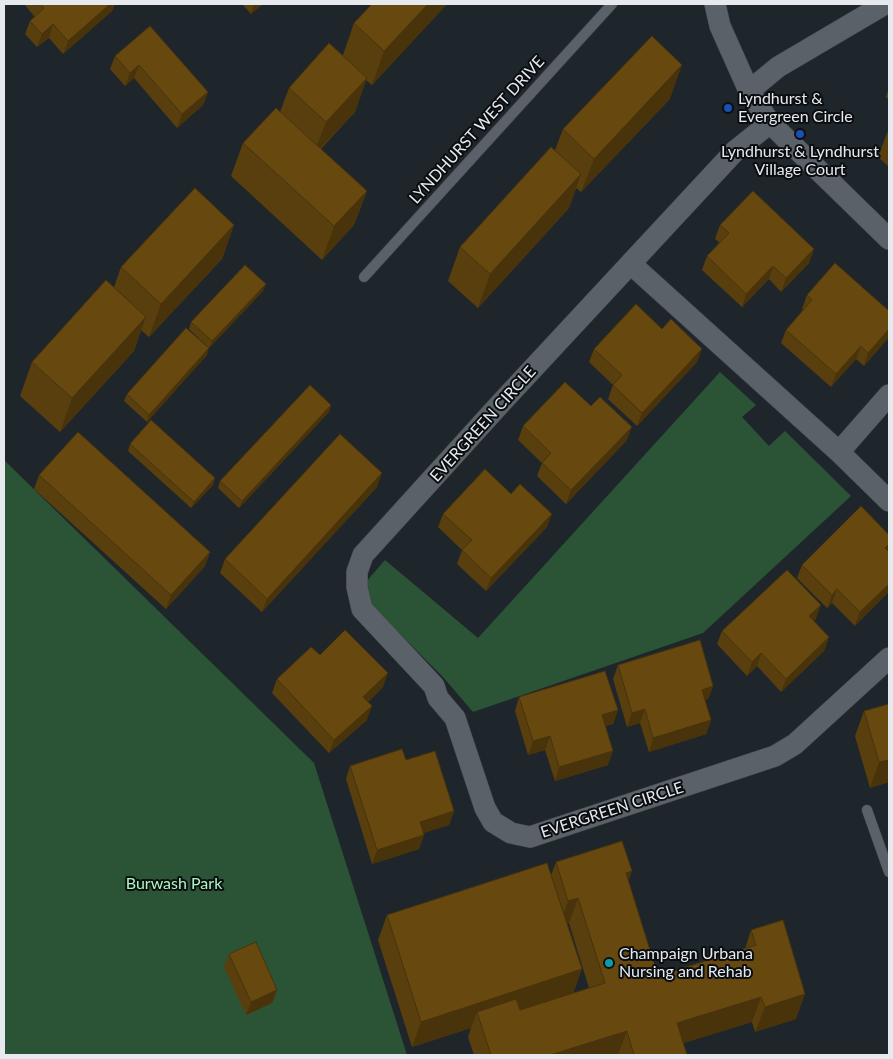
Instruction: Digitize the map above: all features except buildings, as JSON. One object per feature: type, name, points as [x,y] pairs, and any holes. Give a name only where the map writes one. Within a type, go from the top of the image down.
[{"type":"street","points":[[715,4],[720,26],[749,91],[770,123],[889,239]]},
{"type":"street","points":[[749,91],[778,68],[885,4]]},
{"type":"street","name":"EVERGREEN CIRCLE","points":[[770,123],[735,151],[500,404],[363,555],[357,572],[356,587],[362,609],[434,686],[438,698],[455,718],[485,808],[493,822],[511,833],[530,837],[775,756],[795,744],[889,658]]},
{"type":"street","points":[[631,264],[839,452],[889,501]]},
{"type":"street","points":[[839,452],[889,395]]},
{"type":"lane","name":"LYNDHURST WEST DRIVE","points":[[364,277],[612,4]]},
{"type":"lane","points":[[868,810],[889,872]]},
{"type":"green space","points":[[720,372],[756,405],[742,417],[769,446],[785,431],[851,496],[703,633],[473,712],[443,677],[371,605],[366,582],[385,560],[478,638]]},
{"type":"green space","name":"Burwash Park","points":[[4,460],[314,763],[407,1055],[4,1055]]},
{"type":"place","name":"Lyndhurst & Evergreen Circle","points":[[728,108]]},
{"type":"place","name":"Lyndhurst & Lyndhurst Village Court","points":[[800,134]]},
{"type":"place","name":"Champaign Urbana Nursing and Rehab","points":[[609,963]]}]
